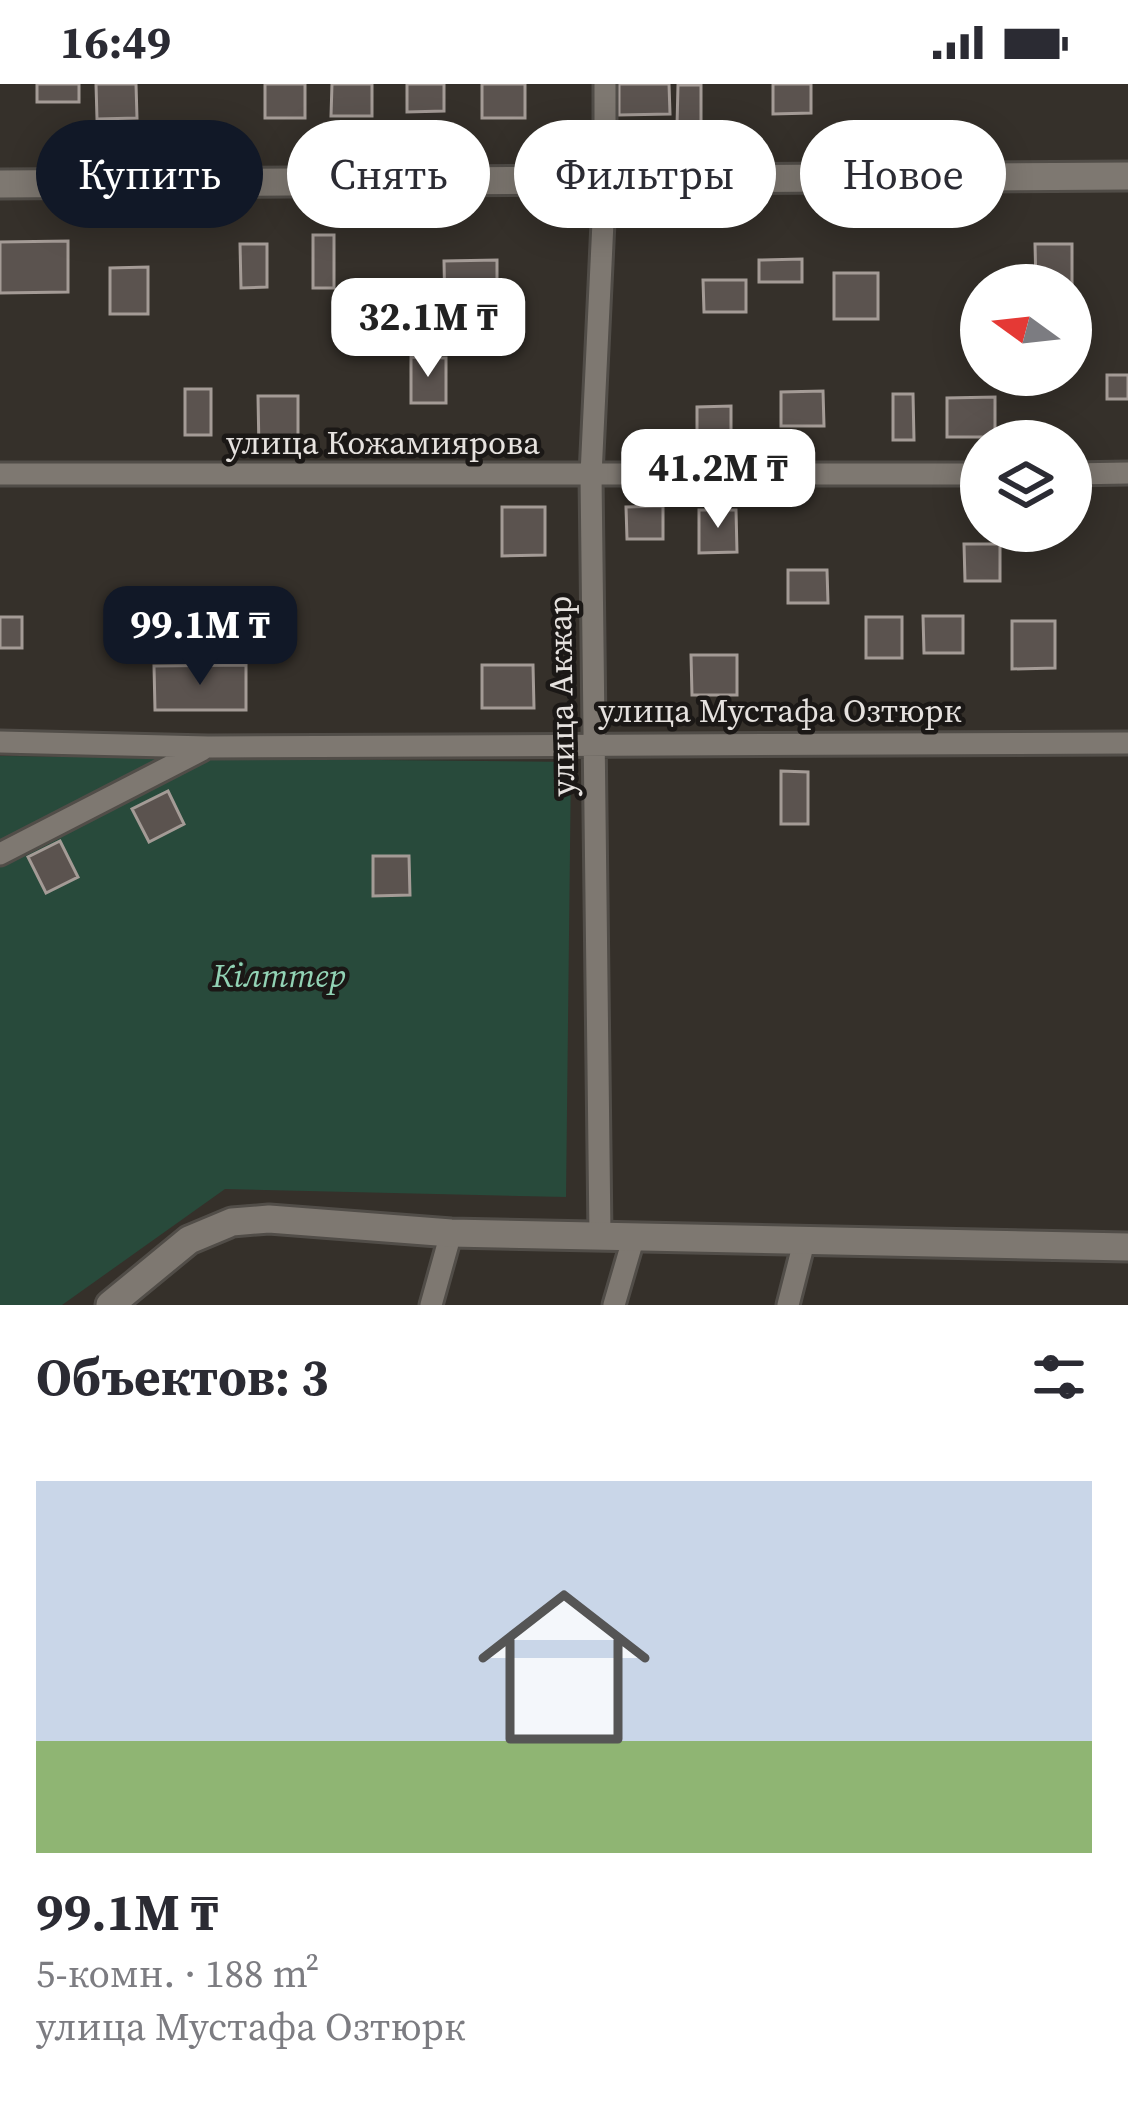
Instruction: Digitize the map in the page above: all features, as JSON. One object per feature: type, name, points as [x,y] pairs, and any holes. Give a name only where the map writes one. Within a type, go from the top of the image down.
[{"type":"street","name":"улица Акжар","points":[[604,84],[604,120]]},
{"type":"street","points":[[776,179],[1128,176]]},
{"type":"street","points":[[0,184],[514,181]]},
{"type":"street","name":"улица Акжар","points":[[600,1236],[591,476],[602,228]]},
{"type":"street","points":[[1092,474],[1128,473]]},
{"type":"street","name":"улица Кожамиярова","points":[[0,474],[960,474]]},
{"type":"street","name":"улица Мустафа Озтюрк","points":[[0,742],[208,746],[1128,743]]},
{"type":"street","points":[[0,854],[208,746]]},
{"type":"street","points":[[110,1305],[189,1240],[232,1222],[269,1219],[451,1233],[1128,1247]]},
{"type":"street","points":[[431,1305],[451,1233]]},
{"type":"street","points":[[614,1305],[634,1236]]},
{"type":"street","points":[[788,1305],[804,1242]]},
{"type":"green space","name":"Кілттер","points":[[0,756],[571,762],[566,1197],[225,1189],[62,1305],[0,1305]]},
{"type":"building","points":[[37,84],[79,84],[79,102],[37,102]]},
{"type":"building","points":[[96,84],[136,84],[137,118],[97,119]]},
{"type":"building","points":[[265,84],[305,84],[305,118],[265,118]]},
{"type":"building","points":[[332,84],[372,84],[372,116],[331,116]]},
{"type":"building","points":[[407,84],[444,84],[444,111],[407,112]]},
{"type":"building","points":[[482,84],[525,84],[525,118],[482,118]]},
{"type":"building","points":[[619,84],[669,84],[670,114],[619,115]]},
{"type":"building","points":[[773,84],[811,84],[811,113],[773,114]]},
{"type":"building","points":[[678,85],[701,85],[701,120],[677,120]]},
{"type":"building","points":[[313,235],[334,235],[334,288],[313,288]]},
{"type":"building","points":[[68,241],[68,292],[0,293],[0,242]]},
{"type":"building","points":[[240,244],[267,244],[267,287],[241,288]]},
{"type":"building","points":[[1035,244],[1072,244],[1072,264],[1035,264]]},
{"type":"building","points":[[802,259],[802,282],[759,282],[759,260]]},
{"type":"building","points":[[497,260],[497,313],[445,313],[444,261]]},
{"type":"building","points":[[148,267],[148,314],[110,314],[110,268]]},
{"type":"building","points":[[834,273],[878,273],[878,319],[834,319]]},
{"type":"building","points":[[703,280],[746,280],[746,312],[704,312]]},
{"type":"building","points":[[411,357],[446,358],[446,403],[411,403]]},
{"type":"building","points":[[1107,375],[1128,375],[1128,399],[1107,399]]},
{"type":"building","points":[[185,389],[211,389],[211,435],[185,435]]},
{"type":"building","points":[[823,391],[824,426],[781,426],[781,392]]},
{"type":"building","points":[[893,394],[913,394],[914,440],[893,440]]},
{"type":"building","points":[[258,396],[298,396],[298,450],[259,450]]},
{"type":"building","points":[[995,397],[995,420],[960,420],[960,437],[947,437],[947,398]]},
{"type":"building","points":[[731,406],[731,440],[697,440],[697,407]]},
{"type":"building","points":[[663,506],[663,539],[627,539],[626,507]]},
{"type":"building","points":[[502,507],[545,507],[545,555],[502,556]]},
{"type":"building","points":[[699,510],[736,510],[737,552],[699,553]]},
{"type":"building","points":[[964,552],[1000,552],[1000,581],[965,581]]},
{"type":"building","points":[[788,570],[827,570],[828,603],[788,603]]},
{"type":"building","points":[[923,616],[963,616],[963,653],[924,653]]},
{"type":"building","points":[[0,617],[22,617],[22,648],[0,648]]},
{"type":"building","points":[[866,617],[902,617],[902,658],[866,658]]},
{"type":"building","points":[[1012,621],[1055,621],[1055,668],[1012,669]]},
{"type":"building","points":[[691,655],[737,655],[737,695],[692,695]]},
{"type":"building","points":[[246,665],[246,710],[155,710],[154,666]]},
{"type":"building","points":[[482,665],[533,665],[534,708],[482,708]]},
{"type":"building","points":[[781,771],[808,772],[808,824],[781,824]]},
{"type":"building","points":[[168,791],[184,824],[149,842],[132,809]]},
{"type":"building","points":[[60,841],[78,877],[46,893],[28,857]]},
{"type":"building","points":[[373,856],[409,856],[410,895],[373,896]]}]
